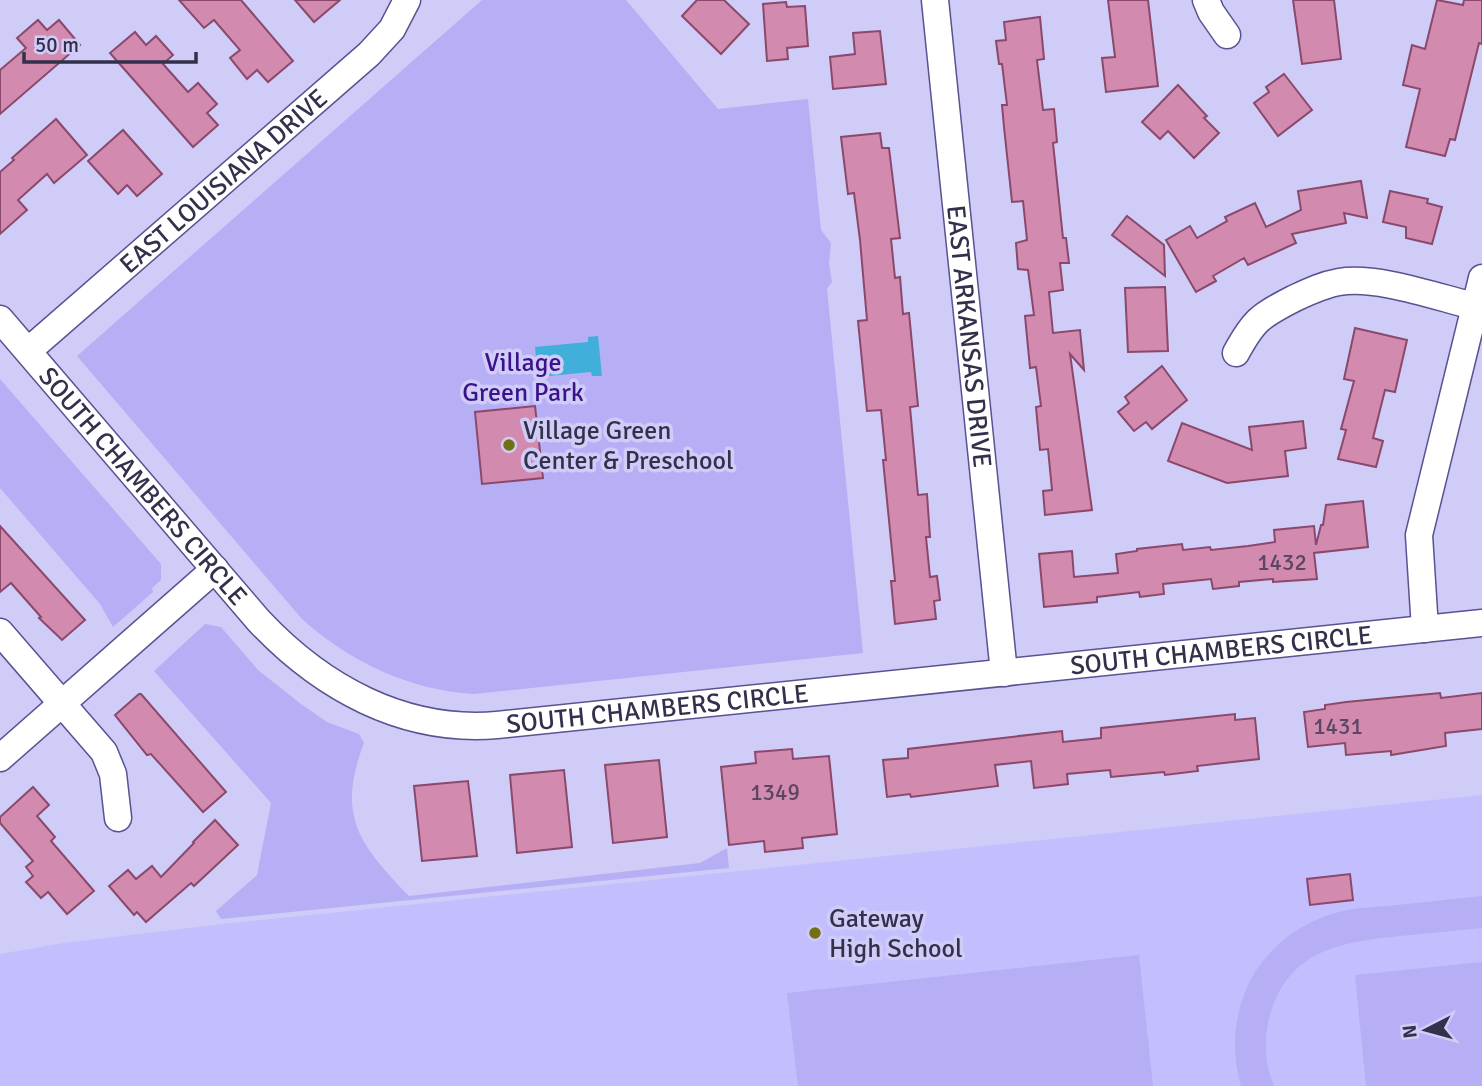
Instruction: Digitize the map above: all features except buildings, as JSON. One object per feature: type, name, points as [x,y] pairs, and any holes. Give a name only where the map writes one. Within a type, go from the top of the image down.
[{"type":"street","name":"EAST LOUISIANA DRIVE","points":[[28,351],[369,54],[392,29],[407,0]]},
{"type":"street","name":"EAST ARKANSAS DRIVE","points":[[935,0],[1004,673]]},
{"type":"street","points":[[1206,0],[1227,35]]},
{"type":"street","points":[[1424,629],[1419,535],[1478,307],[1482,278]]},
{"type":"street","points":[[1236,353],[1250,328],[1263,315],[1317,288],[1342,281],[1382,284],[1478,307]]},
{"type":"street","name":"SOUTH CHAMBERS CIRCLE","points":[[0,319],[279,642],[321,676],[344,690],[377,705],[419,718],[454,725],[497,725],[1482,623]]},
{"type":"street","points":[[0,758],[215,569]]},
{"type":"street","points":[[0,632],[108,759],[113,774],[118,818]]},
{"type":"shaded area","name":"Gateway High School","points":[[1482,795],[1482,1086],[0,1086],[0,954],[64,943],[231,923]]},
{"type":"green space","name":"Village Green Park","points":[[482,0],[626,0],[718,109],[808,99],[821,230],[831,243],[829,263],[832,282],[827,289],[863,653],[474,694],[426,687],[404,680],[360,661],[302,619],[77,356]]},
{"type":"green space","points":[[0,379],[161,564],[161,580],[152,588],[153,592],[113,627],[100,604],[0,488]]},
{"type":"green space","points":[[205,624],[221,627],[258,670],[301,704],[327,722],[359,734],[364,743],[352,790],[357,827],[377,860],[409,896],[700,863],[727,848],[729,868],[221,919],[216,911],[257,875],[271,803],[154,671]]},
{"type":"green space","points":[[1482,896],[1482,928],[1359,941],[1322,952],[1306,961],[1280,991],[1268,1021],[1267,1059],[1274,1086],[1241,1086],[1235,1039],[1245,992],[1261,964],[1295,931],[1346,910]]},
{"type":"green space","points":[[1139,955],[1153,1086],[798,1086],[787,993]]},
{"type":"green space","points":[[1482,962],[1482,1086],[1366,1086],[1355,975]]},
{"type":"water","points":[[598,336],[602,376],[592,376],[591,372],[538,377],[535,347],[588,342],[588,337]]},
{"type":"place","name":"Village Green Center & Preschool","points":[[509,445]]},
{"type":"place","name":"Gateway High School","points":[[815,933]]}]
